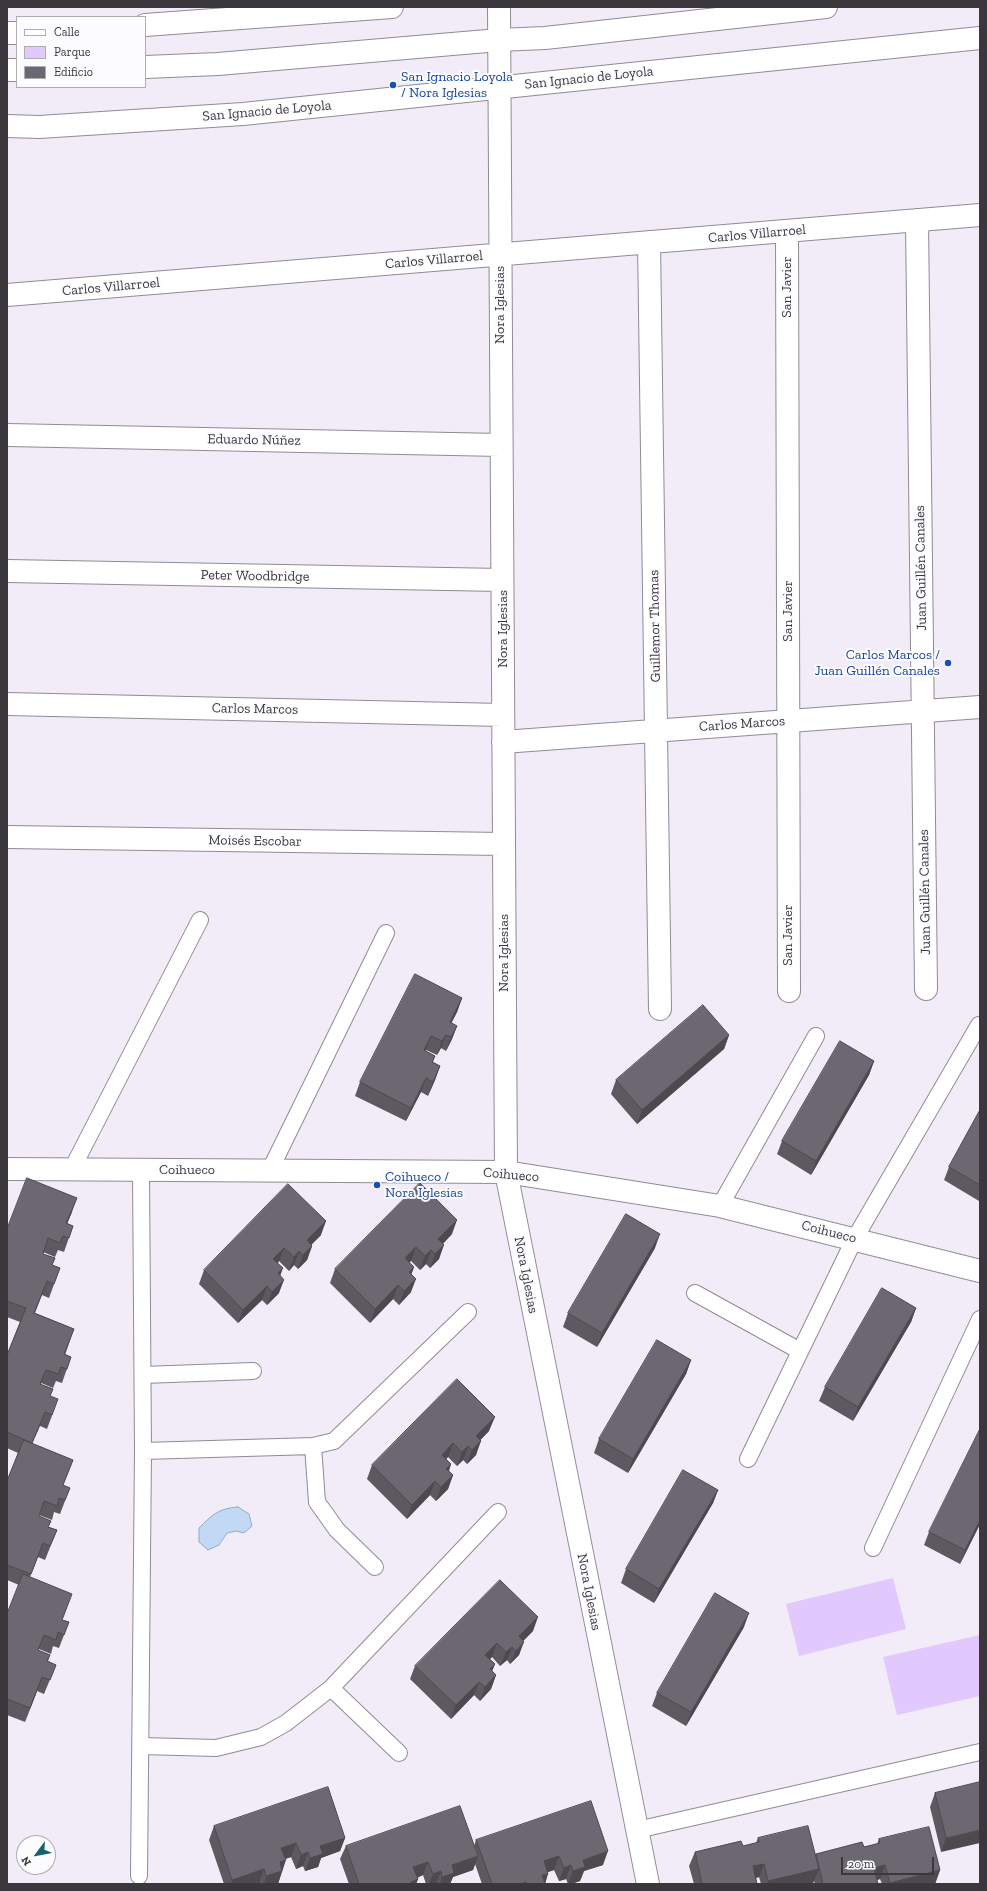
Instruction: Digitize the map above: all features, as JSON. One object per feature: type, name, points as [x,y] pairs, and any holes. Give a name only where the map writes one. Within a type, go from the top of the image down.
[{"type":"street","points":[[146,25],[392,7]]},
{"type":"street","name":"Nora Iglesias","points":[[499,7],[506,1172],[648,1884]]},
{"type":"street","points":[[146,67],[218,64],[499,40],[545,38],[826,7]]},
{"type":"street","name":"San Ignacio de Loyola","points":[[7,126],[39,127],[243,114],[980,38]]},
{"type":"street","name":"Carlos Villarroel","points":[[7,295],[980,215]]},
{"type":"street","name":"Juan Guillén Canales","points":[[917,220],[926,989]]},
{"type":"street","name":"San Javier","points":[[787,231],[788,991]]},
{"type":"street","name":"Guillemor Thomas","points":[[649,242],[660,1009]]},
{"type":"street","name":"Eduardo Núñez","points":[[7,435],[501,445]]},
{"type":"street","name":"Peter Woodbridge","points":[[7,571],[502,580]]},
{"type":"street","name":"Carlos Marcos","points":[[7,704],[503,715]]},
{"type":"street","name":"Carlos Marcos","points":[[503,742],[980,707]]},
{"type":"street","name":"Moisés Escobar","points":[[7,837],[504,844]]},
{"type":"street","name":"Coihueco","points":[[7,1169],[506,1172],[720,1206],[855,1238],[980,1271]]},
{"type":"lane","points":[[72,1169],[200,920]]},
{"type":"lane","points":[[270,1170],[386,933]]},
{"type":"lane","points":[[748,1459],[855,1238],[979,1025]]},
{"type":"lane","points":[[720,1206],[816,1036]]},
{"type":"lane","points":[[139,1876],[142,1746],[143,1451],[141,1170]]},
{"type":"lane","points":[[695,1293],[800,1351]]},
{"type":"lane","points":[[143,1451],[312,1446],[334,1441],[355,1423],[468,1312]]},
{"type":"lane","points":[[873,1548],[980,1319]]},
{"type":"lane","points":[[143,1375],[253,1371]]},
{"type":"lane","points":[[312,1446],[317,1502],[337,1530],[375,1567]]},
{"type":"lane","points":[[142,1746],[216,1748],[261,1737],[286,1723],[331,1688],[498,1512]]},
{"type":"lane","points":[[331,1688],[399,1753]]},
{"type":"lane","points":[[637,1830],[980,1752]]},
{"type":"green space","points":[[893,1578],[906,1629],[799,1656],[786,1604]]},
{"type":"green space","points":[[980,1635],[980,1696],[897,1715],[883,1657]]},
{"type":"water","points":[[238,1507],[249,1514],[252,1526],[244,1533],[236,1531],[227,1533],[219,1545],[208,1550],[199,1542],[199,1528],[216,1513],[226,1509]]},
{"type":"building","points":[[415,974],[462,998],[450,1022],[457,1026],[451,1037],[446,1035],[442,1041],[431,1036],[424,1050],[435,1056],[432,1062],[440,1066],[433,1082],[426,1078],[411,1108],[360,1082]]},
{"type":"building","points":[[703,1005],[729,1035],[642,1110],[616,1080]]},
{"type":"building","points":[[840,1041],[874,1061],[816,1161],[782,1141]]},
{"type":"building","points":[[980,1110],[980,1185],[949,1167]]},
{"type":"building","points":[[27,1178],[77,1198],[66,1223],[73,1226],[69,1238],[63,1236],[60,1243],[48,1238],[43,1254],[55,1258],[52,1265],[60,1268],[54,1284],[47,1281],[34,1313],[74,1329],[64,1354],[71,1357],[67,1369],[61,1367],[58,1374],[46,1370],[40,1384],[53,1389],[50,1396],[58,1399],[52,1415],[45,1412],[32,1443],[7,1432],[7,1355],[26,1308],[7,1301],[7,1229]]},
{"type":"building","points":[[420,1183],[457,1220],[438,1239],[444,1245],[435,1254],[431,1250],[425,1256],[416,1247],[405,1258],[414,1267],[409,1272],[416,1279],[404,1291],[398,1285],[375,1309],[335,1269]]},
{"type":"building","points":[[288,1184],[326,1221],[307,1240],[312,1246],[303,1255],[299,1251],[294,1257],[284,1248],[273,1259],[283,1268],[278,1273],[284,1280],[272,1292],[267,1286],[243,1310],[204,1270]]},
{"type":"building","points":[[626,1214],[660,1234],[602,1333],[568,1313]]},
{"type":"building","points":[[882,1288],[916,1308],[858,1407],[825,1387]]},
{"type":"building","points":[[657,1340],[691,1360],[633,1459],[599,1439]]},
{"type":"building","points":[[457,1379],[495,1417],[476,1436],[481,1441],[472,1450],[468,1446],[462,1452],[453,1443],[442,1455],[451,1464],[446,1469],[453,1475],[441,1487],[435,1481],[412,1505],[372,1465]]},
{"type":"building","points":[[980,1429],[980,1520],[965,1550],[929,1532]]},
{"type":"building","points":[[24,1440],[73,1460],[63,1485],[70,1488],[65,1500],[59,1498],[57,1506],[44,1501],[39,1516],[51,1521],[48,1527],[57,1530],[50,1546],[43,1543],[31,1574],[7,1565],[7,1481]]},
{"type":"building","points":[[683,1470],[718,1490],[659,1589],[626,1569]]},
{"type":"building","points":[[23,1574],[72,1594],[62,1620],[69,1622],[64,1635],[58,1632],[56,1640],[44,1635],[38,1650],[50,1655],[47,1661],[56,1665],[50,1680],[42,1677],[30,1708],[7,1699],[7,1614]]},
{"type":"building","points":[[500,1580],[538,1617],[519,1636],[524,1642],[516,1651],[512,1647],[506,1652],[497,1643],[485,1655],[495,1664],[490,1669],[496,1675],[485,1687],[479,1682],[456,1705],[415,1666]]},
{"type":"building","points":[[715,1593],[749,1613],[691,1712],[657,1693]]},
{"type":"building","points":[[980,1782],[980,1830],[946,1838],[935,1793]]},
{"type":"building","points":[[328,1787],[345,1838],[320,1846],[323,1854],[310,1858],[308,1852],[301,1855],[296,1843],[281,1848],[286,1860],[280,1862],[282,1871],[266,1876],[264,1869],[232,1880],[214,1826]]},
{"type":"building","points":[[591,1801],[608,1851],[583,1860],[585,1867],[573,1871],[571,1865],[564,1868],[559,1856],[544,1861],[548,1874],[542,1875],[545,1884],[527,1884],[526,1882],[521,1884],[492,1884],[476,1840]]},
{"type":"building","points":[[460,1806],[478,1856],[452,1865],[454,1873],[442,1877],[441,1871],[433,1874],[428,1862],[413,1867],[418,1879],[411,1882],[412,1884],[359,1884],[346,1846]]},
{"type":"building","points":[[808,1826],[819,1869],[768,1881],[764,1864],[753,1866],[757,1884],[702,1884],[695,1852],[741,1841],[743,1846],[759,1842],[758,1838]]},
{"type":"building","points":[[929,1827],[940,1870],[890,1883],[885,1865],[874,1868],[878,1884],[823,1884],[816,1854],[862,1842],[864,1847],[880,1843],[879,1839]]},
{"type":"place","name":"San Ignacio Loyola / Nora Iglesias","points":[[393,85]]},
{"type":"place","name":"Carlos Marcos / Juan Guillén Canales","points":[[948,663]]},
{"type":"place","name":"Coihueco / Nora Iglesias","points":[[377,1185]]}]
